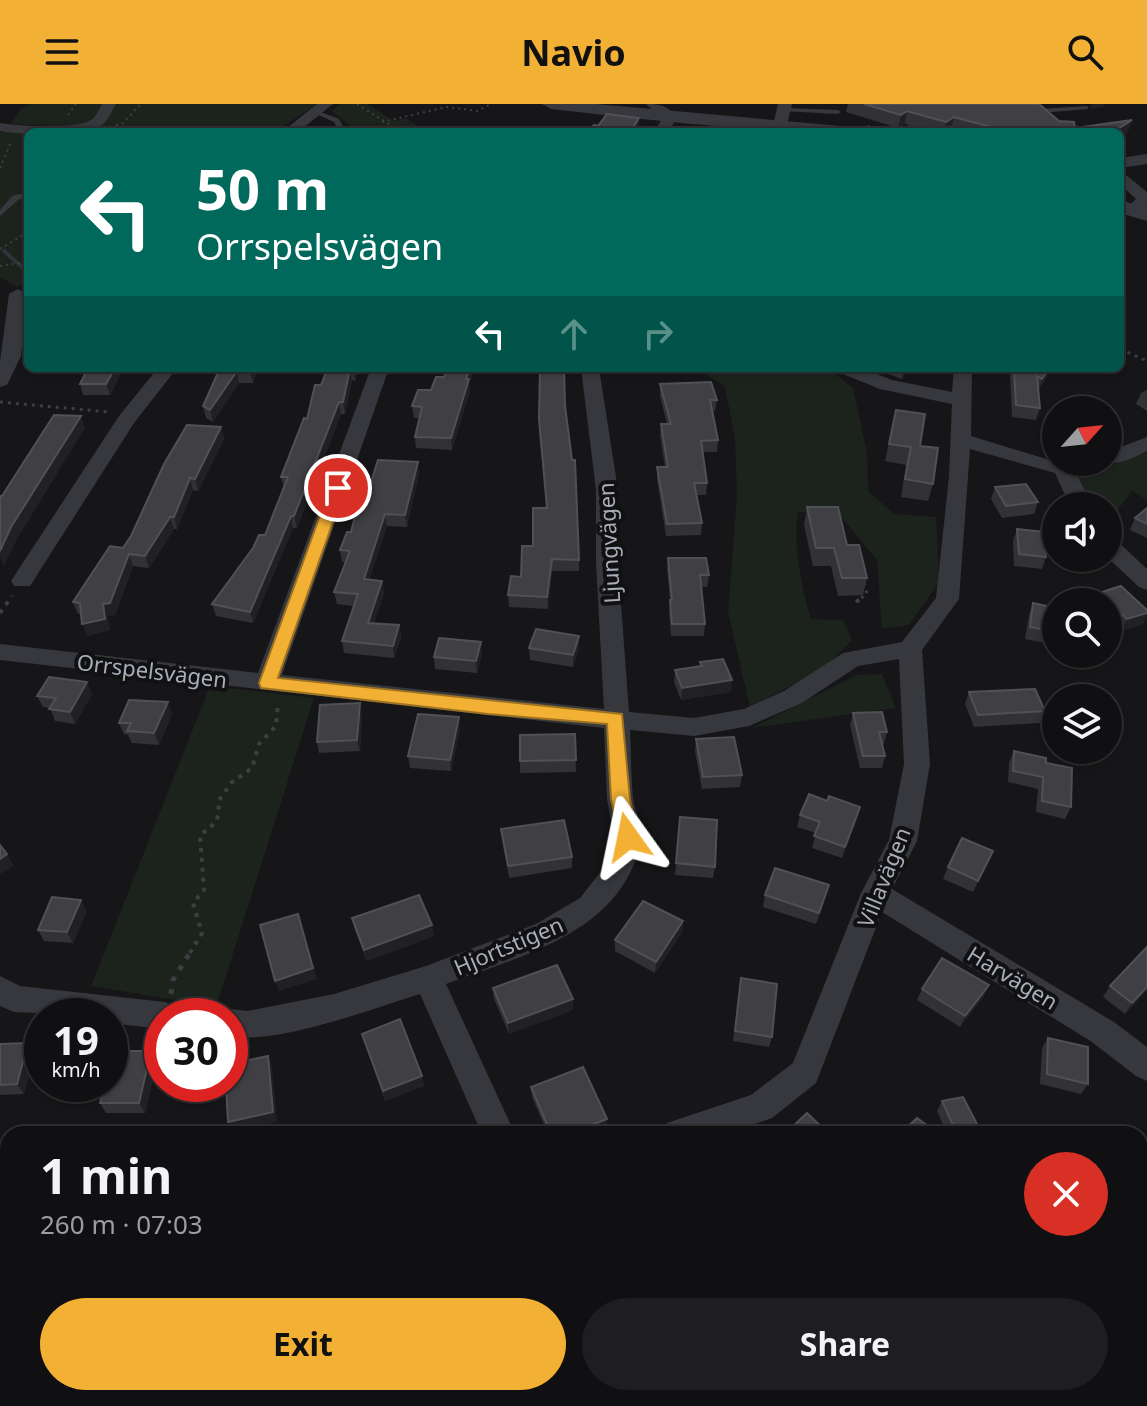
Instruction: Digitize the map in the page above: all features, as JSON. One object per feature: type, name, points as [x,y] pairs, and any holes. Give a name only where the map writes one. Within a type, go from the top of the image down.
[{"type":"street","points":[[87,128],[98,122],[109,104]]},
{"type":"street","points":[[551,104],[664,128],[783,113],[837,128]]},
{"type":"street","points":[[653,104],[664,128]]},
{"type":"street","points":[[294,128],[321,108]]},
{"type":"street","points":[[0,127],[24,130]]},
{"type":"street","points":[[1124,179],[1146,200],[1133,210]]},
{"type":"street","points":[[0,300],[23,290]]},
{"type":"street","points":[[0,381],[12,356],[23,290]]},
{"type":"street","points":[[22,581],[131,414],[165,372]]},
{"type":"street","points":[[267,683],[379,372]]},
{"type":"street","name":"Ljungvägen","points":[[591,372],[607,490],[607,563],[613,627],[615,718]]},
{"type":"street","points":[[855,372],[887,385],[962,400]]},
{"type":"street","points":[[910,649],[947,599],[961,440],[963,372]]},
{"type":"street","points":[[961,440],[1042,463]]},
{"type":"street","points":[[1122,453],[1147,443]]},
{"type":"street","points":[[1122,558],[1147,582]]},
{"type":"street","name":"Orrspelsvägen","points":[[0,652],[488,708],[694,727],[749,717],[793,697],[852,659],[910,649]]},
{"type":"street","name":"Villavägen","points":[[703,1126],[761,1107],[805,1073],[875,893],[903,841],[917,764],[910,649]]},
{"type":"street","name":"Hjortstigen","points":[[248,1025],[334,1008],[428,978],[546,933],[590,906],[614,876],[628,837],[620,799],[615,718]]},
{"type":"street","name":"Harvägen","points":[[875,893],[1103,1032],[1147,1066]]},
{"type":"street","points":[[428,978],[495,1126]]},
{"type":"street","points":[[0,989],[14,999],[144,1008]]},
{"type":"lane","points":[[321,108],[342,128]]},
{"type":"lane","points":[[1051,116],[1086,108]]},
{"type":"lane","points":[[783,113],[838,112]]},
{"type":"lane","points":[[0,214],[15,198],[24,195]]},
{"type":"path","points":[[357,104],[393,128]]},
{"type":"path","points":[[382,122],[446,107],[477,111],[487,109],[491,104]]},
{"type":"path","points":[[904,128],[919,118]]},
{"type":"path","points":[[0,168],[8,144],[22,136]]},
{"type":"path","points":[[0,249],[24,234]]},
{"type":"path","points":[[0,266],[24,259]]},
{"type":"path","points":[[17,263],[24,266]]},
{"type":"path","points":[[1124,351],[1147,361]]},
{"type":"path","points":[[0,402],[131,414]]},
{"type":"path","points":[[856,602],[867,594],[861,571]]},
{"type":"path","points":[[169,998],[173,980],[202,933],[193,903],[204,890],[200,835],[215,824],[220,814],[218,802],[231,783],[252,768],[252,756],[259,741],[276,726],[278,700],[267,683]]},
{"type":"shaded area","points":[[31,104],[106,104],[95,120],[75,127],[11,124],[21,109]]},
{"type":"shaded area","points":[[114,104],[317,104],[281,128],[82,128]]},
{"type":"shaded area","points":[[340,104],[367,104],[394,121],[405,118],[422,128],[353,128],[332,111]]},
{"type":"shaded area","points":[[0,132],[24,132],[24,283],[17,287],[0,277]]},
{"type":"shaded area","points":[[702,372],[833,372],[853,388],[867,453],[868,491],[894,514],[936,517],[939,582],[909,625],[882,629],[877,560],[838,513],[798,512],[799,566],[811,619],[843,620],[852,640],[823,669],[750,707],[728,612],[737,497],[735,440],[725,386]]},
{"type":"shaded area","points":[[1147,452],[1147,500],[1132,491],[1122,504],[1122,492],[1085,492],[1078,478],[1122,476],[1122,461]]},
{"type":"shaded area","points":[[882,674],[896,708],[752,728],[857,675]]},
{"type":"shaded area","points":[[210,686],[314,698],[219,998],[162,998],[91,986]]},
{"type":"building","points":[[864,104],[1039,104],[1059,121],[1074,122],[1075,128],[995,128],[954,117],[946,122],[907,111],[901,115]]},
{"type":"building","points":[[607,114],[639,118],[633,128],[592,128],[598,126]]},
{"type":"building","points":[[1132,120],[1119,128],[1075,128]]},
{"type":"building","points":[[86,372],[113,372],[106,384],[80,384]]},
{"type":"building","points":[[218,372],[236,372],[210,410],[203,406]]},
{"type":"building","points":[[326,372],[349,372],[343,402],[339,402],[294,516],[291,516],[250,612],[212,604],[259,535],[265,535],[288,477],[281,477],[304,418],[307,419],[315,385],[321,385]]},
{"type":"building","points":[[446,372],[469,372],[451,438],[415,437],[422,407],[412,406],[418,390],[431,390],[436,377],[444,377]]},
{"type":"building","points":[[540,372],[564,372],[565,406],[572,460],[575,460],[579,560],[552,559],[547,597],[508,595],[511,576],[521,577],[522,546],[533,546],[533,508],[547,508],[539,419]]},
{"type":"building","points":[[1014,372],[1046,372],[1042,379],[1037,376],[1040,408],[1016,405]]},
{"type":"building","points":[[711,382],[717,400],[710,400],[718,440],[701,441],[707,483],[694,483],[702,523],[667,524],[657,467],[668,467],[661,424],[671,424],[660,384]]},
{"type":"building","points":[[896,410],[925,414],[920,446],[938,448],[933,484],[905,479],[911,447],[889,444]]},
{"type":"building","points":[[54,415],[81,416],[11,527],[0,551],[0,496]]},
{"type":"building","points":[[187,425],[221,427],[195,479],[190,478],[174,517],[170,517],[145,556],[129,554],[110,603],[103,604],[105,619],[82,624],[80,603],[73,602],[110,546],[123,548],[131,536],[164,464]]},
{"type":"building","points":[[378,460],[418,462],[405,515],[385,514],[364,579],[382,581],[368,623],[399,625],[393,646],[342,641],[358,594],[334,592],[350,551],[340,550],[347,532],[351,532],[359,500],[365,501]]},
{"type":"building","points":[[1026,484],[1038,502],[1006,506],[995,487]]},
{"type":"building","points":[[807,507],[838,507],[847,545],[859,545],[867,578],[842,578],[834,548],[816,548]]},
{"type":"building","points":[[1147,508],[1147,524],[1135,518]]},
{"type":"building","points":[[1017,529],[1042,532],[1042,557],[1019,554]]},
{"type":"building","points":[[668,558],[706,558],[709,575],[700,575],[705,624],[672,624]]},
{"type":"building","points":[[1121,586],[1147,613],[1127,619],[1122,614],[1122,588],[1115,588]]},
{"type":"building","points":[[1033,603],[1042,605],[1042,629],[1030,627]]},
{"type":"building","points":[[536,629],[579,636],[573,655],[529,648]]},
{"type":"building","points":[[439,638],[481,642],[476,661],[434,657]]},
{"type":"building","points":[[723,659],[732,680],[682,688],[675,670]]},
{"type":"building","points":[[49,677],[87,682],[70,712],[49,709],[56,698],[37,696]]},
{"type":"building","points":[[1035,689],[1042,711],[978,715],[969,692]]},
{"type":"building","points":[[129,700],[168,702],[154,733],[127,731],[131,723],[119,723]]},
{"type":"building","points":[[360,703],[357,740],[317,742],[320,705]]},
{"type":"building","points":[[882,712],[887,732],[879,732],[885,756],[863,756],[853,713]]},
{"type":"building","points":[[418,714],[459,717],[450,760],[408,756]]},
{"type":"building","points":[[575,734],[576,760],[520,761],[520,735]]},
{"type":"building","points":[[734,737],[742,775],[703,777],[696,739]]},
{"type":"building","points":[[1014,751],[1042,757],[1042,764],[1072,768],[1071,807],[1042,801],[1043,777],[1013,771]]},
{"type":"building","points":[[809,794],[827,801],[829,796],[860,807],[845,847],[814,836],[820,822],[800,815]]},
{"type":"building","points":[[680,817],[717,820],[715,867],[676,863]]},
{"type":"building","points":[[564,820],[572,857],[508,866],[501,829]]},
{"type":"building","points":[[962,838],[993,851],[978,881],[948,867]]},
{"type":"building","points":[[0,845],[7,854],[0,859]]},
{"type":"building","points":[[775,868],[829,885],[819,913],[765,895]]},
{"type":"building","points":[[419,895],[432,925],[364,950],[352,918]]},
{"type":"building","points":[[52,897],[81,900],[67,932],[38,930]]},
{"type":"building","points":[[643,901],[683,921],[656,962],[615,940]]},
{"type":"building","points":[[298,914],[313,968],[275,981],[260,925]]},
{"type":"building","points":[[1147,947],[1147,987],[1132,1003],[1110,986]]},
{"type":"building","points":[[942,958],[989,985],[965,1016],[922,989]]},
{"type":"building","points":[[557,965],[573,999],[508,1023],[493,988]]},
{"type":"building","points":[[741,978],[777,984],[772,1037],[735,1031]]},
{"type":"building","points":[[400,1019],[422,1076],[383,1091],[362,1034]]},
{"type":"building","points":[[1048,1038],[1088,1047],[1088,1084],[1047,1074]]},
{"type":"building","points":[[24,1043],[24,1058],[17,1084],[0,1085],[0,1044]]},
{"type":"building","points":[[128,1051],[144,1051],[144,1081],[139,1103],[100,1103],[128,1102]]},
{"type":"building","points":[[268,1056],[273,1112],[228,1122],[227,1102],[248,1102],[248,1060]]},
{"type":"building","points":[[583,1067],[607,1119],[589,1126],[548,1126],[531,1087]]},
{"type":"building","points":[[963,1097],[978,1126],[953,1126],[942,1101]]},
{"type":"building","points":[[807,1113],[821,1126],[793,1126]]},
{"type":"building","points":[[917,1118],[928,1126],[908,1126]]},
{"type":"waterway","points":[[4,251],[23,268]]},
{"type":"route","points":[[338,488],[267,683],[488,708],[615,718],[620,799],[628,837]]}]
